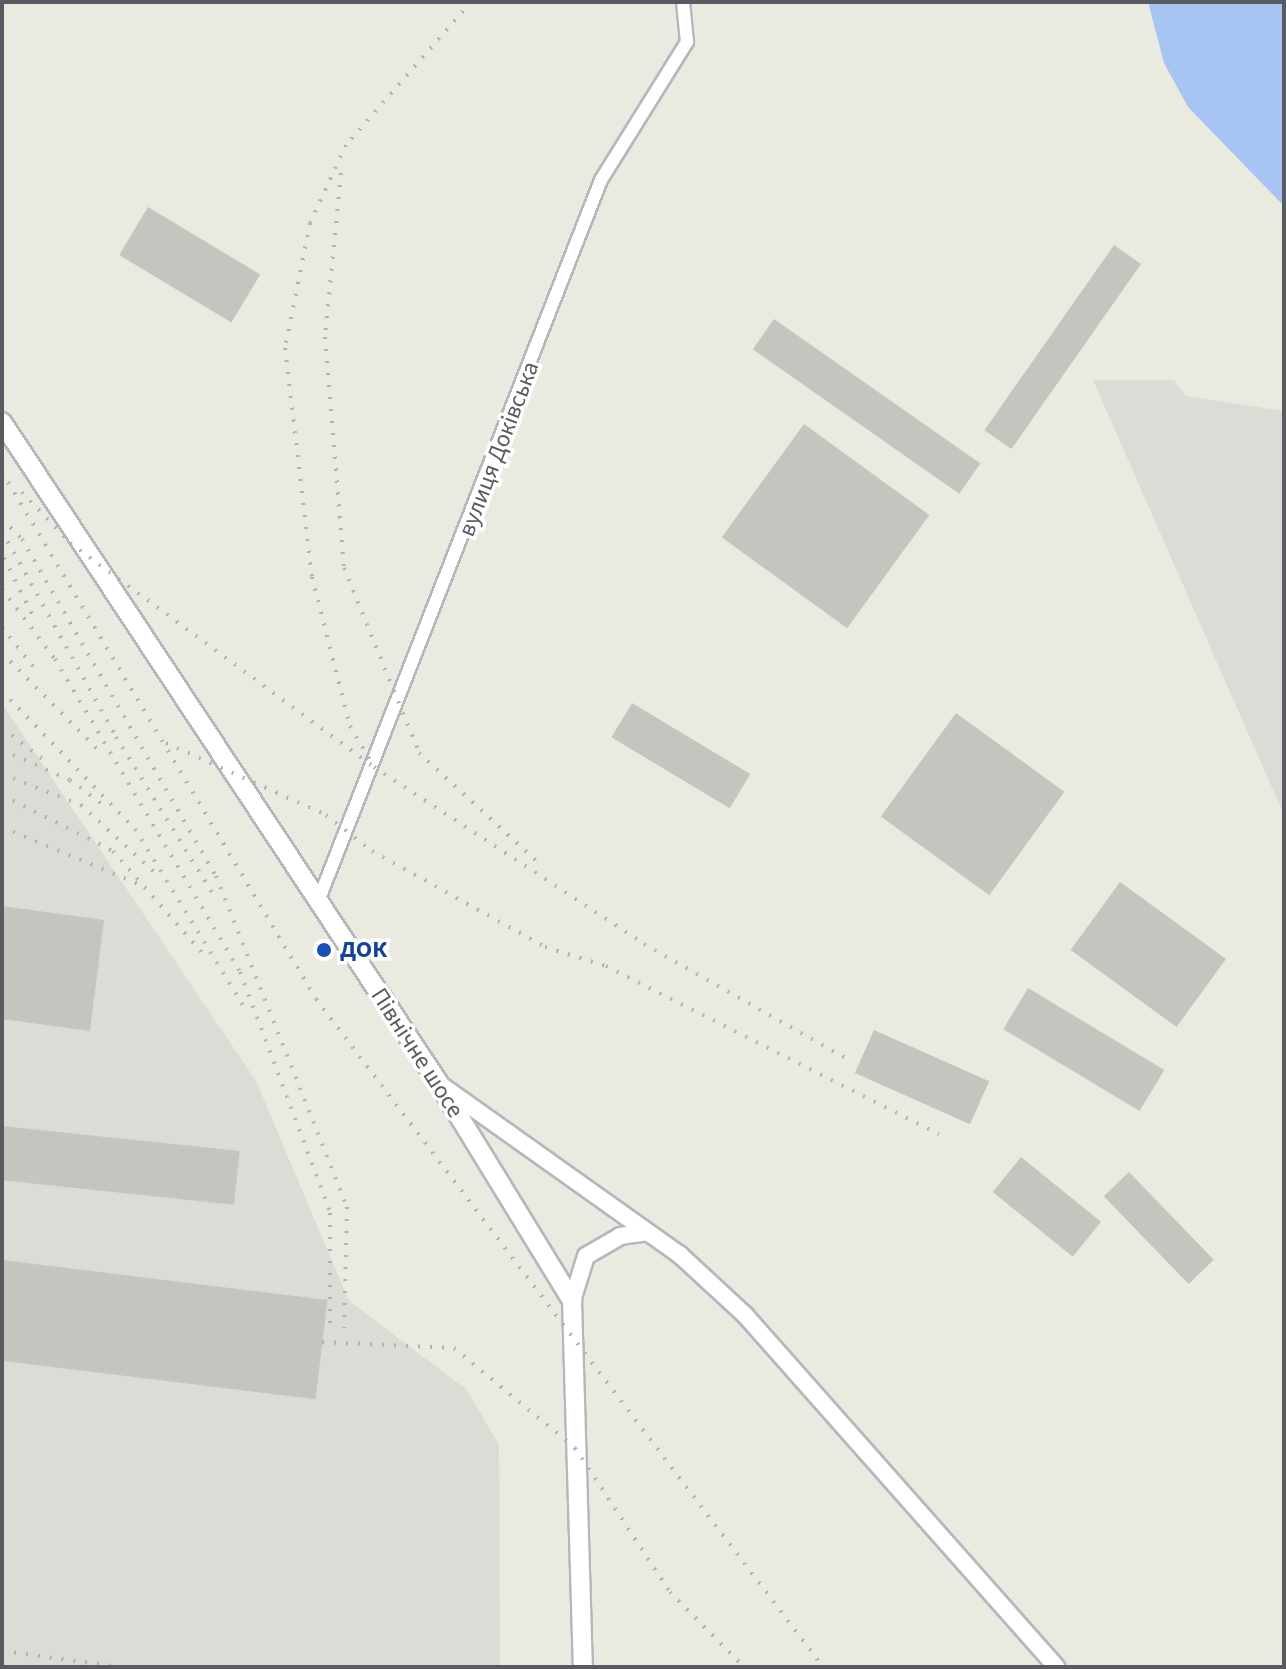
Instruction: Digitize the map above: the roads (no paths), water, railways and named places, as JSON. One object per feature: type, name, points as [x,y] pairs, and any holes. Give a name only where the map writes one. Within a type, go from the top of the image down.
[{"type":"main road","name":"Північне шосе","points":[[2,422],[317,904],[438,1082],[572,1301],[583,1667]]},
{"type":"street","name":"вулиця Доківська","points":[[317,904],[601,180],[687,42],[683,2]]},
{"type":"street","points":[[438,1082],[495,1130],[647,1232],[745,1315],[1056,1667]]},
{"type":"street","points":[[572,1301],[586,1256],[620,1236],[647,1232]]},
{"type":"water","points":[[1148,2],[1284,2],[1284,206],[1188,107],[1164,63]]},
{"type":"railway","points":[[471,2],[346,145],[310,223],[285,348],[312,577],[350,726],[374,767],[644,944],[851,1061]]},
{"type":"railway","points":[[341,173],[325,337],[344,568],[419,753],[542,866]]},
{"type":"railway","points":[[2,472],[316,999],[823,1667]]},
{"type":"railway","points":[[22,492],[70,543],[371,765]]},
{"type":"railway","points":[[2,519],[22,539],[216,876],[347,1207],[344,1328]]},
{"type":"railway","points":[[2,531],[116,737],[216,899]]},
{"type":"railway","points":[[4,558],[36,622]]},
{"type":"railway","points":[[2,589],[55,659],[240,972],[331,1214]]},
{"type":"railway","points":[[2,627],[34,668]]},
{"type":"railway","points":[[2,653],[97,749]]},
{"type":"railway","points":[[2,691],[135,829],[244,1007]]},
{"type":"railway","points":[[2,728],[48,763]]},
{"type":"railway","points":[[166,743],[326,815],[372,851],[545,947],[606,966],[939,1134]]},
{"type":"railway","points":[[2,750],[70,780],[103,805]]},
{"type":"railway","points":[[2,774],[81,805],[154,872]]},
{"type":"railway","points":[[2,795],[113,851],[205,956]]},
{"type":"railway","points":[[2,827],[138,884]]},
{"type":"railway","points":[[330,1213],[330,1331]]},
{"type":"railway","points":[[322,1342],[454,1348],[575,1448],[670,1592],[744,1667]]},
{"type":"railway","points":[[2,1651],[121,1667]]},
{"type":"place","name":"ДОК","points":[[324,950]]}]
